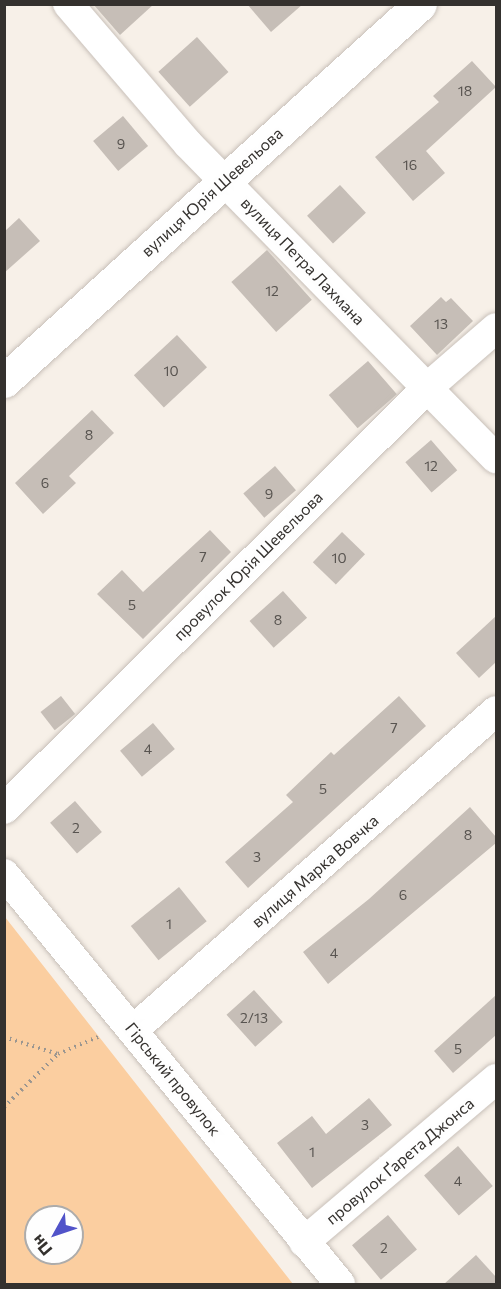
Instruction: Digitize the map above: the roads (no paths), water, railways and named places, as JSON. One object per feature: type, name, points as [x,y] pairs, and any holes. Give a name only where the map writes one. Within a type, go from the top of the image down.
[{"type":"street","name":"вулиця Петра Лахмана","points":[[68,4],[225,180],[496,458]]},
{"type":"street","name":"вулиця Юрія Шевельова","points":[[4,381],[420,4]]},
{"type":"street","name":"провулок Юрія Шевельова","points":[[4,809],[427,388],[496,328]]},
{"type":"street","name":"вулиця Марка Вовчка","points":[[133,1030],[496,711]]},
{"type":"street","name":"Гірський провулок","points":[[4,874],[340,1284]]},
{"type":"street","name":"провулок Ґарета Джонса","points":[[304,1242],[496,1079]]}]
